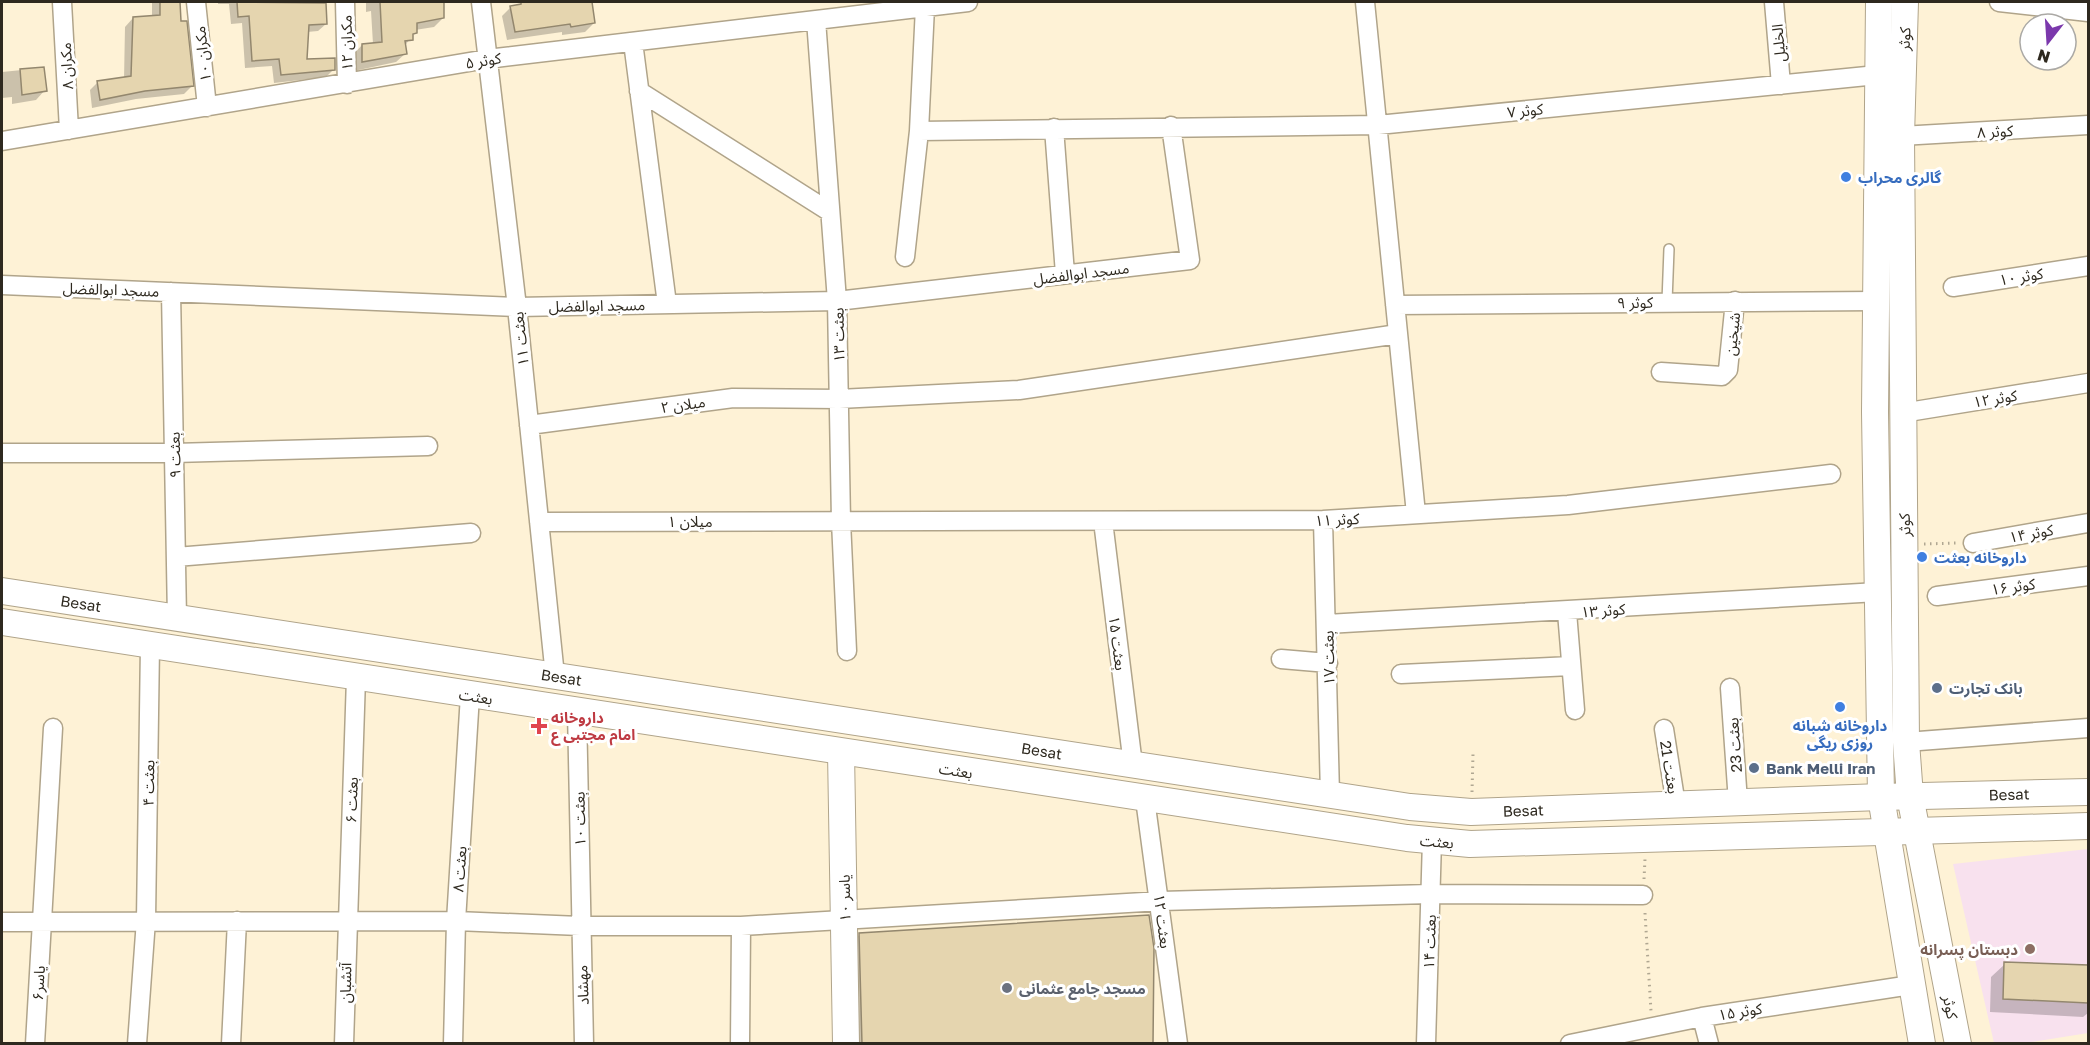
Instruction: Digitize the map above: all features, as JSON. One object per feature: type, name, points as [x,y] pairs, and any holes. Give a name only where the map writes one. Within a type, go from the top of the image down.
[{"type":"main road","name":"کوثر","points":[[1879,2],[1875,466],[1881,797],[1884,832],[1922,1044]]},
{"type":"main road","name":"کوثر","points":[[1905,2],[1901,136],[1906,742],[1910,796],[1916,831],[1958,1044]]},
{"type":"main road","name":"Besat","points":[[2,591],[1214,778],[1471,812],[2088,792]]},
{"type":"main road","name":"بعثت","points":[[2,622],[1209,809],[1432,840],[1470,844],[1916,831]]},
{"type":"main road","name":"یاسر ۱۰","points":[[840,752],[846,1044]]},
{"type":"main road","points":[[1209,809],[1214,778]]},
{"type":"main road","points":[[1916,831],[2088,826]]},
{"type":"street","name":"مکران ۸","points":[[62,2],[69,130]]},
{"type":"street","name":"مکران ۱۰","points":[[196,2],[207,107]]},
{"type":"street","name":"مکران ۱۲","points":[[345,2],[347,84]]},
{"type":"street","name":"بعثت ۱۱","points":[[481,2],[517,307],[555,676]]},
{"type":"street","name":"کوثر ۵","points":[[2,141],[487,59],[968,2]]},
{"type":"street","points":[[1365,2],[1416,514]]},
{"type":"street","name":"الخلیل","points":[[1774,2],[1781,85]]},
{"type":"street","points":[[1999,2],[2088,12]]},
{"type":"street","points":[[905,257],[919,131],[925,7]]},
{"type":"street","name":"بعثت ۱۳","points":[[816,20],[837,302],[841,521],[847,651]]},
{"type":"street","points":[[633,42],[667,304]]},
{"type":"street","name":"کوثر ۷","points":[[919,131],[1378,125],[1877,75]]},
{"type":"street","points":[[639,91],[830,212]]},
{"type":"street","name":"کوثر ۸","points":[[1901,136],[2088,125]]},
{"type":"street","name":"مسجد ابوالفضل","points":[[2,285],[517,307],[837,302],[1191,260],[1171,126]]},
{"type":"street","points":[[1054,128],[1065,274]]},
{"type":"street","name":"کوثر ۱۰","points":[[1953,287],[2088,266]]},
{"type":"street","name":"بعثت ۹","points":[[171,292],[177,618]]},
{"type":"street","name":"شیخین","points":[[1661,372],[1722,376],[1728,370],[1735,301]]},
{"type":"street","name":"کوثر ۹","points":[[1395,305],[1875,301]]},
{"type":"street","name":"میلان ۲","points":[[529,425],[733,398],[839,399],[1019,390],[1398,334]]},
{"type":"street","name":"کوثر ۱۲","points":[[1902,413],[2088,383]]},
{"type":"street","points":[[2,453],[174,453],[428,446]]},
{"type":"street","name":"کوثر ۱۱","points":[[841,521],[1323,520],[1568,505],[1832,474]]},
{"type":"street","name":"بعثت ۱۷","points":[[1323,520],[1328,624],[1330,795]]},
{"type":"street","name":"میلان ۱","points":[[539,522],[841,521]]},
{"type":"street","name":"بعثت ۱۵","points":[[1103,521],[1133,765]]},
{"type":"street","name":"کوثر ۱۴","points":[[1973,543],[2088,523]]},
{"type":"street","points":[[176,557],[471,533]]},
{"type":"street","name":"کوثر ۱۶","points":[[1937,596],[2088,576]]},
{"type":"street","name":"کوثر ۱۳","points":[[1328,624],[1567,612],[1878,592]]},
{"type":"street","points":[[1567,612],[1575,710]]},
{"type":"street","name":"بعثت ۴","points":[[137,1044],[146,920],[150,645]]},
{"type":"street","points":[[1281,659],[1328,663]]},
{"type":"street","points":[[1401,674],[1571,666]]},
{"type":"street","name":"بعثت ۶","points":[[346,922],[356,678]]},
{"type":"street","name":"بعثت 23","points":[[1730,688],[1738,802]]},
{"type":"street","name":"بعثت ۸","points":[[453,1044],[456,921],[470,695]]},
{"type":"street","name":"بعثت ۱۰","points":[[577,711],[580,926]]},
{"type":"street","name":"یاسر۶","points":[[35,1044],[40,922],[53,728]]},
{"type":"street","points":[[1906,742],[2088,728]]},
{"type":"street","name":"بعثت 21","points":[[1664,729],[1676,805]]},
{"type":"street","name":"بعثت ۱۲","points":[[1145,799],[1161,901],[1178,1044]]},
{"type":"street","name":"بعثت ۱۴","points":[[1426,1044],[1432,840]]},
{"type":"street","points":[[2,922],[456,921],[580,926],[741,926],[1161,901],[1430,894],[1643,895]]},
{"type":"street","points":[[231,1044],[237,921]]},
{"type":"street","name":"آتشبان","points":[[344,1044],[346,922]]},
{"type":"street","name":"مهشاد","points":[[580,926],[584,1044]]},
{"type":"street","points":[[740,1044],[741,926]]},
{"type":"street","name":"کوثر ۱۵","points":[[1570,1044],[1610,1040],[1702,1017],[1911,985]]},
{"type":"street","points":[[1702,1017],[1709,1044]]},
{"type":"lane","points":[[1667,302],[1669,249]]},
{"type":"path","points":[[1904,544],[1973,543]]},
{"type":"path","points":[[1471,812],[1473,754]]},
{"type":"path","points":[[1646,839],[1643,895],[1653,1028]]},
{"type":"shaded area","name":"دبستان پسرانه","points":[[2088,849],[2088,1033],[2025,1043],[1994,1043],[1953,864]]},
{"type":"building","points":[[160,2],[180,2],[181,21],[187,21],[194,86],[145,91],[100,100],[97,81],[131,76],[133,17],[160,15]]},
{"type":"building","points":[[237,2],[326,3],[327,24],[309,25],[307,59],[335,58],[335,70],[281,75],[279,59],[252,61],[249,16],[238,17]]},
{"type":"building","points":[[380,2],[444,2],[444,18],[417,23],[417,33],[413,34],[413,40],[405,41],[407,54],[362,62],[362,44],[382,42]]},
{"type":"building","points":[[521,2],[592,2],[595,23],[571,27],[570,24],[515,32],[510,6],[521,4]]},
{"type":"building","points":[[44,67],[47,91],[22,95],[20,69]]},
{"type":"building","name":"مسجد جامع عثمانی","points":[[1149,915],[1154,948],[1153,1044],[862,1044],[859,933]]},
{"type":"building","points":[[2004,962],[2088,965],[2088,1003],[2003,999]]},
{"type":"place","name":"گالری محراب","points":[[1846,177]]},
{"type":"place","name":"داروخانه بعثت","points":[[1922,557]]},
{"type":"place","name":"بانک تجارت","points":[[1937,688]]},
{"type":"place","name":"داروخانه شبانه روزی ریگی","points":[[1840,707]]},
{"type":"place","name":"داروخانه امام مجتبی ع","points":[[539,726]]},
{"type":"place","name":"Bank Melli Iran","points":[[1754,768]]},
{"type":"place","name":"دبستان پسرانه","points":[[2030,949]]},
{"type":"place","name":"مسجد جامع عثمانی","points":[[1007,988]]}]
